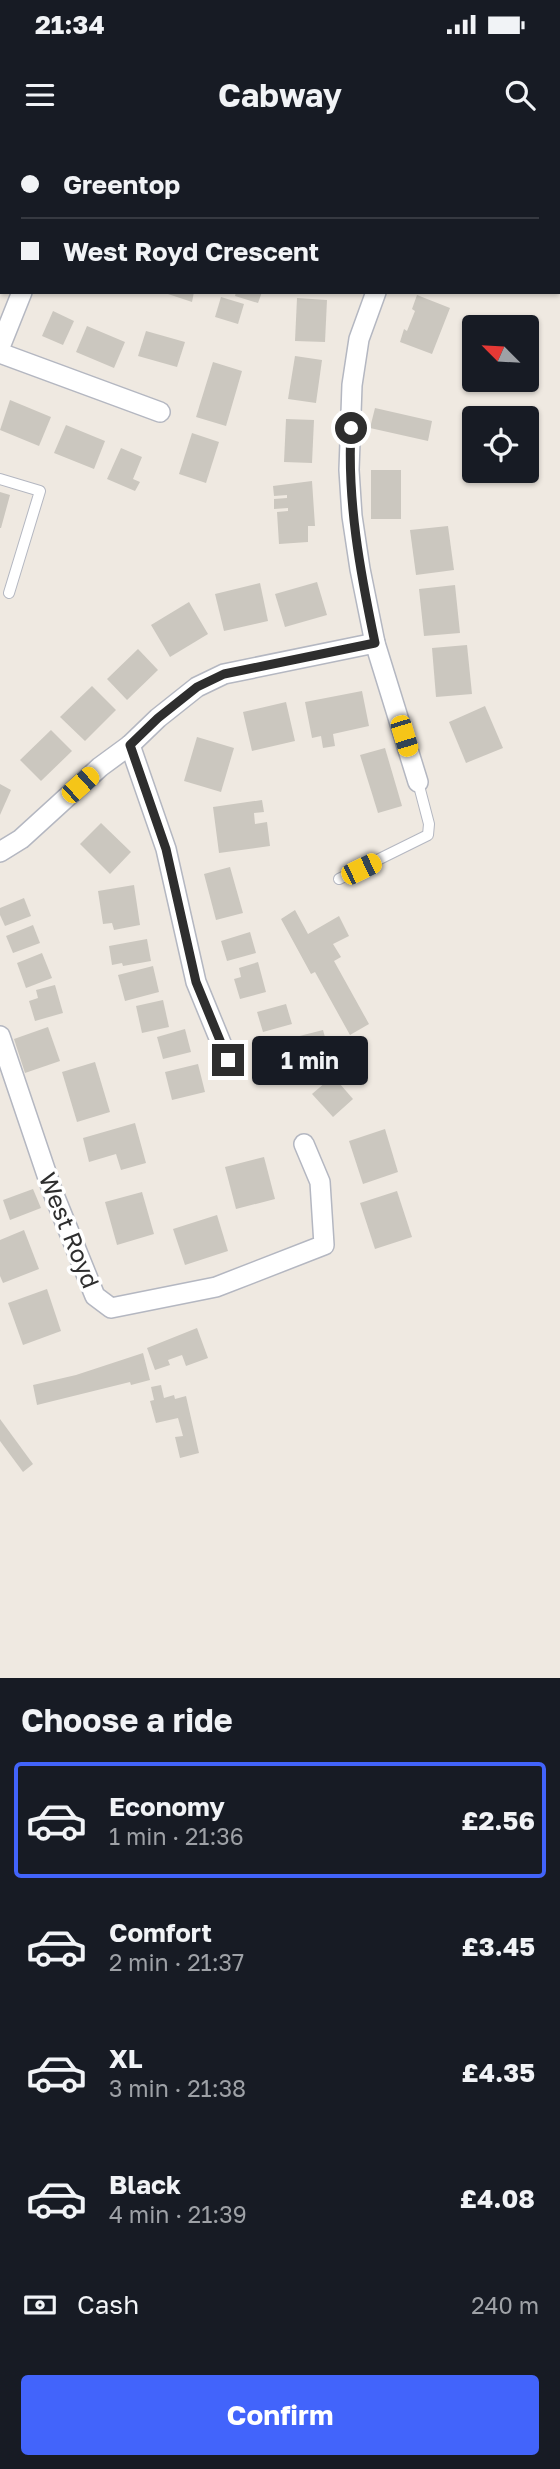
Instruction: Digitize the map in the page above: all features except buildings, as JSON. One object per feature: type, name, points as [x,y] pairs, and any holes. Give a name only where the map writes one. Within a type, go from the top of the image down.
[{"type":"street","points":[[0,346],[21,294]]},
{"type":"street","points":[[375,294],[357,351],[352,385],[349,470],[360,569],[375,643],[418,782]]},
{"type":"street","points":[[0,353],[160,412]]},
{"type":"street","points":[[0,852],[21,839],[100,767],[130,745],[197,687],[224,674],[375,643]]},
{"type":"street","points":[[130,745],[166,849],[196,982],[228,1060]]},
{"type":"street","name":"West Royd","points":[[0,1036],[52,1190],[95,1296],[111,1308],[216,1287],[324,1245],[320,1182],[304,1144]]},
{"type":"lane","points":[[0,479],[40,491],[9,593]]},
{"type":"lane","points":[[339,879],[428,835],[429,824],[418,782]]},
{"type":"route","points":[[228,1060],[196,982],[166,849],[130,745],[197,687],[224,674],[375,643],[352,516],[349,470],[351,428]]}]
